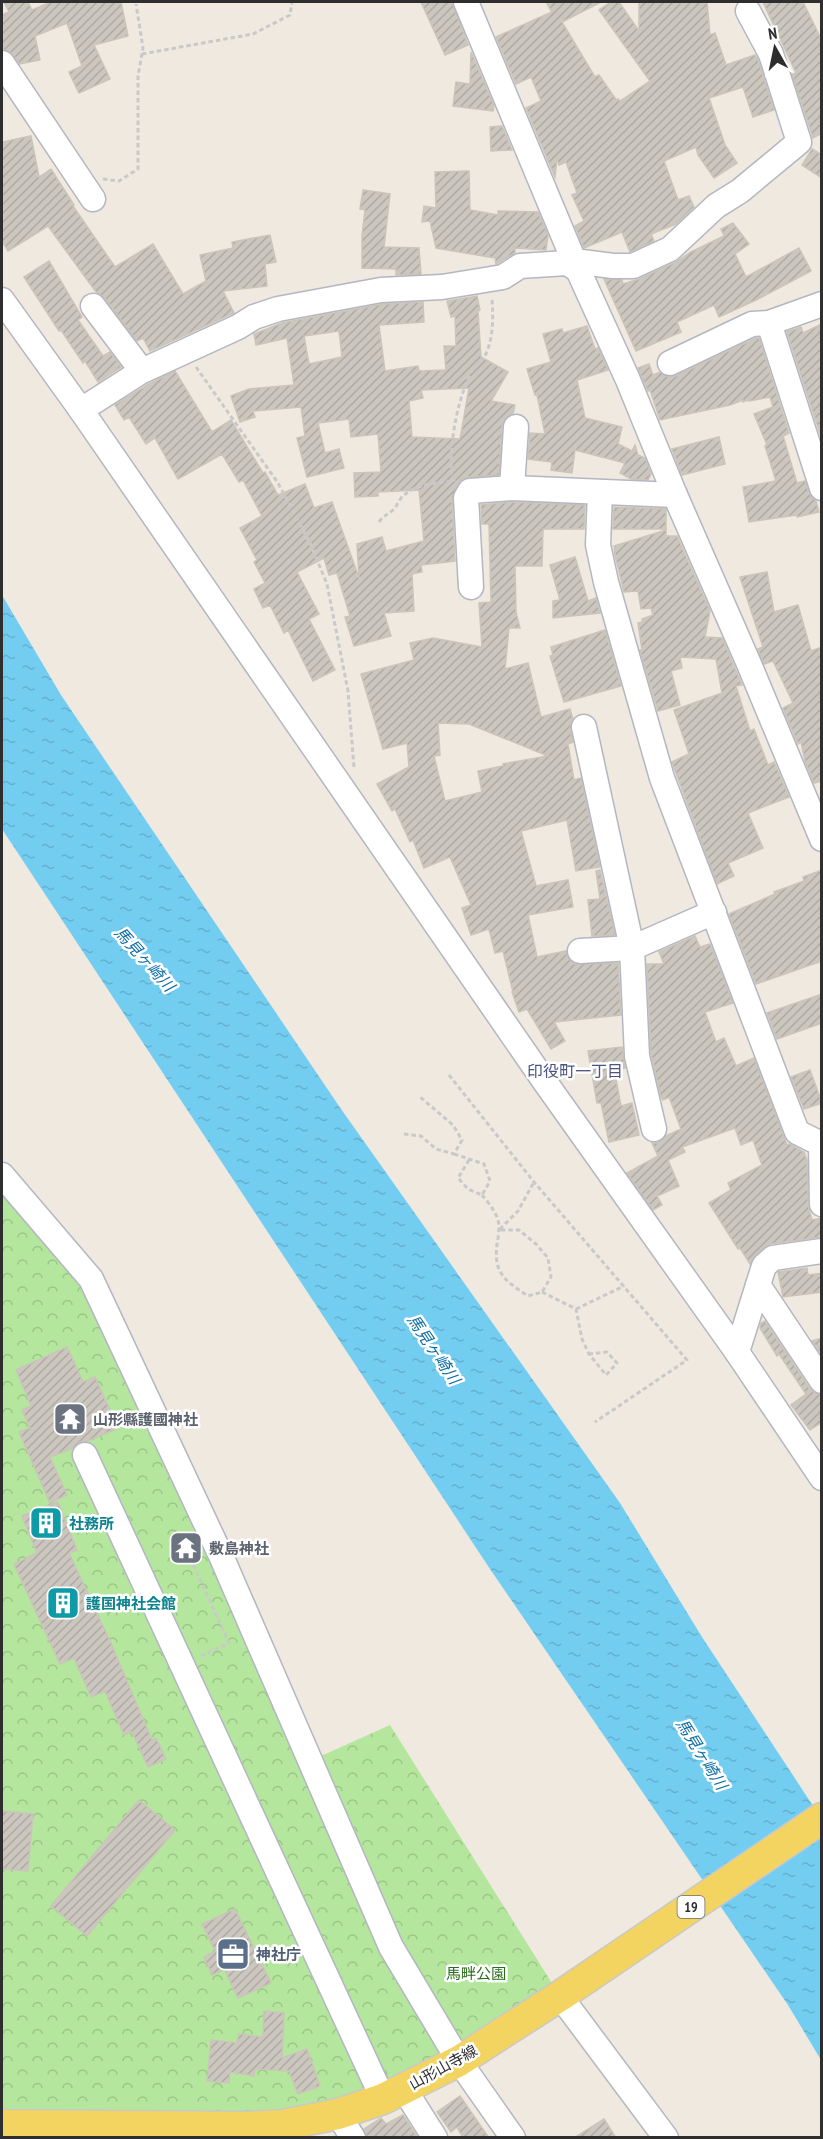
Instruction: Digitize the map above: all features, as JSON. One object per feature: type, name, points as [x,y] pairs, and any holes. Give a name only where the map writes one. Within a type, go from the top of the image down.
[{"type":"main road","name":"山形山寺線","points":[[2,2125],[245,2132],[283,2126],[346,2126],[394,2094],[459,2061],[560,1996],[822,1818]]},
{"type":"street","points":[[466,2],[822,840]]},
{"type":"street","points":[[81,410],[142,371],[238,327],[254,317],[278,309],[381,290],[442,287],[503,277],[520,266],[567,263],[577,266],[633,266],[670,249],[716,206],[740,191],[799,142],[771,54],[748,11]]},
{"type":"street","points":[[2,63],[93,199]]},
{"type":"street","points":[[2,300],[81,410],[545,1082],[737,1352],[822,1478]]},
{"type":"street","points":[[670,363],[752,324],[769,324],[822,304]]},
{"type":"street","points":[[93,306],[142,371]]},
{"type":"street","points":[[769,324],[822,488]]},
{"type":"street","points":[[512,488],[516,427]]},
{"type":"street","points":[[461,488],[470,491],[512,488],[675,495]]},
{"type":"street","points":[[461,488],[466,498],[471,587]]},
{"type":"street","points":[[600,493],[598,545],[627,660],[662,778],[797,1132],[821,1144],[822,1204]]},
{"type":"street","points":[[584,727],[632,948],[637,1056],[654,1129]]},
{"type":"street","points":[[580,951],[632,948],[714,912]]},
{"type":"street","points":[[2,1175],[91,1279],[222,1558],[391,1947],[459,2061],[513,2138]]},
{"type":"street","points":[[737,1352],[764,1266],[773,1258],[822,1251]]},
{"type":"street","points":[[758,1285],[822,1381]]},
{"type":"street","points":[[86,1455],[183,1664],[394,2094],[435,2138]]},
{"type":"street","points":[[560,1996],[666,2138]]},
{"type":"path","points":[[142,54],[253,34],[290,15],[292,2]]},
{"type":"path","points":[[78,176],[119,181],[138,169],[138,76],[143,48],[136,4]]},
{"type":"path","points":[[461,488],[451,477],[450,450],[458,411],[471,371],[484,358],[493,333],[491,279]]},
{"type":"path","points":[[185,351],[278,483],[312,545],[327,584],[348,691],[354,774]]},
{"type":"path","points":[[379,522],[411,490],[430,484],[461,488]]},
{"type":"path","points":[[449,1075],[534,1182],[687,1360],[595,1422]]},
{"type":"path","points":[[419,1096],[458,1132],[462,1140],[454,1154]]},
{"type":"path","points":[[404,1134],[421,1136],[436,1149],[484,1164],[490,1181],[482,1195]]},
{"type":"path","points":[[469,1160],[458,1178],[468,1189],[482,1195],[497,1216],[499,1230],[496,1249],[497,1270],[508,1282],[528,1296],[542,1292],[576,1309]]},
{"type":"path","points":[[499,1230],[518,1211],[534,1182]]},
{"type":"path","points":[[499,1230],[519,1230],[548,1258],[551,1277],[542,1292]]},
{"type":"path","points":[[576,1309],[624,1286]]},
{"type":"path","points":[[576,1309],[582,1339],[589,1354],[606,1375],[617,1363],[607,1352],[589,1354]]},
{"type":"path","points":[[183,1664],[229,1643],[190,1558]]},
{"type":"green space","name":"馬畔公園","points":[[2,1181],[86,1281],[310,1761],[390,1725],[560,1996],[338,2114],[2,2125]]},
{"type":"water","name":"馬見ヶ崎川","points":[[2,595],[61,695],[341,1109],[620,1503],[702,1637],[821,1818],[821,2060],[788,2005],[490,1569],[2,829]]},
{"type":"building","points":[[4,2],[28,2],[32,10],[51,2],[121,2],[128,36],[94,45],[110,79],[79,93],[69,72],[82,66],[67,23],[35,36],[40,60],[20,64],[9,51],[2,49],[2,15],[9,12]]},
{"type":"building","points":[[421,2],[452,2],[468,45],[445,55]]},
{"type":"building","points":[[546,2],[601,2],[562,22],[595,77],[599,75],[617,101],[650,81],[599,10],[611,2],[619,2],[639,31],[639,2],[707,2],[710,35],[715,33],[726,65],[755,55],[758,60],[774,110],[753,117],[743,87],[709,98],[725,145],[737,163],[714,178],[698,155],[696,147],[664,161],[678,200],[689,196],[694,207],[676,224],[651,234],[654,241],[630,252],[622,232],[584,248],[575,226],[584,221],[572,195],[577,193],[566,162],[559,165],[557,159],[555,177],[526,108],[541,101],[531,77],[516,84],[496,37],[552,12]]},
{"type":"building","points":[[763,2],[803,2],[822,41],[822,133],[813,138],[792,74],[796,73]]},
{"type":"building","points":[[471,52],[494,106],[493,111],[453,106],[456,82],[470,84]]},
{"type":"building","points":[[502,126],[512,150],[491,151],[490,127]]},
{"type":"building","points":[[31,136],[39,177],[51,169],[73,206],[115,267],[153,244],[183,294],[206,281],[200,255],[233,248],[232,242],[270,235],[276,262],[265,264],[267,286],[223,291],[234,313],[150,351],[143,338],[137,341],[104,297],[96,292],[48,226],[8,251],[2,241],[2,142]]},
{"type":"building","points":[[812,149],[822,155],[822,178],[802,165]]},
{"type":"building","points":[[469,171],[470,210],[498,215],[498,211],[538,212],[548,235],[546,250],[515,248],[515,253],[496,264],[495,258],[436,248],[430,221],[422,222],[424,206],[436,208],[435,172]]},
{"type":"building","points":[[363,190],[390,194],[384,247],[419,248],[421,274],[396,275],[396,269],[362,268],[365,210],[360,209]]},
{"type":"building","points":[[733,223],[749,244],[735,254],[746,277],[799,248],[811,271],[719,317],[714,305],[677,322],[681,332],[636,351],[604,279],[622,280],[623,284],[639,279],[724,236],[721,229]]},
{"type":"building","points":[[49,261],[82,317],[78,320],[103,356],[110,352],[121,367],[98,382],[85,361],[83,363],[61,330],[59,331],[24,277]]},
{"type":"building","points":[[477,296],[480,310],[478,311],[481,357],[508,372],[491,401],[515,405],[513,413],[505,419],[502,425],[499,475],[468,477],[462,479],[458,484],[452,499],[455,561],[421,565],[422,572],[412,574],[414,611],[384,613],[391,636],[354,646],[345,617],[350,616],[337,573],[329,575],[324,558],[297,572],[319,614],[309,619],[335,670],[313,681],[288,630],[284,633],[270,605],[263,608],[254,589],[265,583],[254,562],[257,560],[240,528],[262,516],[243,480],[239,482],[222,454],[178,479],[155,438],[146,444],[129,417],[124,420],[115,405],[175,371],[212,432],[231,420],[278,495],[305,484],[314,508],[332,502],[359,578],[357,544],[382,537],[386,551],[424,541],[419,490],[378,492],[378,496],[355,497],[354,473],[381,472],[378,434],[351,437],[349,419],[318,423],[325,453],[339,449],[344,468],[307,477],[297,438],[305,436],[301,407],[253,411],[255,417],[240,422],[231,396],[249,389],[294,385],[287,338],[256,345],[254,334],[282,323],[383,304],[423,302],[424,322],[379,325],[385,371],[418,366],[419,371],[446,370],[444,346],[456,346],[455,316],[451,317],[447,301]],"holes":[[[339,331],[342,357],[309,364],[304,336]],[[469,388],[460,439],[412,437],[409,401],[423,398],[421,390]]]},
{"type":"building","points":[[822,324],[822,440],[787,332],[801,327],[803,333]]},
{"type":"building","points":[[587,326],[595,349],[598,348],[608,370],[577,380],[585,418],[622,427],[618,444],[632,451],[635,445],[638,455],[645,458],[651,474],[648,480],[631,479],[620,473],[625,463],[575,450],[572,473],[551,470],[552,462],[528,459],[530,433],[545,434],[537,395],[535,395],[527,369],[551,362],[543,334],[562,329],[563,333]]},
{"type":"building","points":[[759,338],[789,433],[783,436],[797,483],[805,481],[819,512],[797,517],[797,515],[749,522],[743,487],[776,481],[765,446],[767,445],[754,414],[773,407],[770,397],[743,402],[743,400],[730,405],[660,420],[650,390],[648,391],[638,368],[649,364],[653,375],[660,372],[668,377],[676,376]]},
{"type":"building","points":[[719,437],[725,464],[682,475],[672,449]]},
{"type":"building","points":[[512,502],[585,505],[584,529],[543,529],[542,566],[515,566],[516,612],[520,628],[509,628],[505,669],[528,663],[541,717],[570,709],[573,719],[570,729],[573,742],[568,744],[574,780],[581,778],[600,867],[576,871],[567,820],[521,831],[536,886],[568,880],[573,907],[528,915],[537,957],[566,951],[568,958],[574,964],[618,963],[621,1015],[554,1022],[565,1041],[551,1049],[527,1009],[519,1012],[503,951],[495,953],[489,929],[471,935],[462,908],[471,905],[450,857],[424,868],[413,840],[410,842],[395,809],[392,811],[377,784],[409,767],[407,743],[383,749],[361,674],[414,660],[410,643],[433,638],[482,647],[479,603],[491,602],[489,524],[482,524],[481,505]],"holes":[[[438,723],[469,724],[548,756],[478,771],[482,792],[445,801],[434,756],[440,755]]]},
{"type":"building","points":[[614,507],[666,509],[666,529],[613,529]]},
{"type":"building","points":[[666,530],[666,536],[677,536],[710,611],[705,637],[722,638],[742,685],[736,686],[750,731],[754,729],[768,765],[774,762],[789,797],[748,813],[763,848],[728,863],[734,876],[717,884],[672,762],[689,754],[674,710],[722,693],[716,659],[680,657],[682,668],[671,671],[680,705],[658,711],[640,650],[642,650],[638,623],[653,615],[651,608],[641,609],[638,591],[624,592],[615,555],[614,546]]},
{"type":"building","points":[[575,557],[588,601],[596,598],[600,613],[553,618],[553,601],[560,600],[550,565]]},
{"type":"building","points":[[767,572],[774,612],[798,605],[811,651],[822,647],[822,781],[814,783],[805,761],[801,742],[798,744],[783,708],[793,703],[773,661],[764,664],[758,649],[763,647],[740,577]]},
{"type":"building","points":[[605,630],[621,686],[564,702],[550,656],[553,655],[551,647]]},
{"type":"building","points":[[600,870],[615,935],[592,936],[588,900],[600,899],[596,871]]},
{"type":"building","points":[[822,870],[822,961],[756,984],[729,914],[775,894],[774,892],[804,881],[803,877]]},
{"type":"building","points":[[695,936],[700,947],[710,944],[733,1003],[705,1012],[716,1042],[724,1038],[736,1066],[754,1058],[787,1145],[790,1144],[804,1152],[807,1160],[808,1205],[812,1220],[822,1218],[822,1237],[770,1244],[755,1255],[750,1264],[709,1203],[731,1190],[728,1183],[762,1165],[753,1140],[741,1145],[735,1128],[682,1147],[685,1152],[668,1160],[679,1186],[657,1196],[662,1205],[653,1210],[627,1173],[658,1156],[652,1143],[658,1143],[666,1136],[681,1129],[669,1097],[663,1100],[661,1097],[651,1054],[647,964],[664,964],[659,952]]},
{"type":"building","points":[[822,994],[822,1023],[777,1039],[767,1013]]},
{"type":"building","points":[[622,1047],[625,1068],[614,1069],[621,1106],[632,1103],[639,1135],[609,1142],[601,1103],[597,1103],[588,1051]]},
{"type":"building","points":[[810,1070],[822,1103],[804,1109],[791,1077]]},
{"type":"building","points":[[807,1268],[808,1275],[822,1273],[822,1292],[783,1297],[778,1272]]},
{"type":"building","points":[[765,1321],[810,1389],[822,1395],[822,1422],[810,1430],[791,1405],[806,1394],[779,1354],[777,1356],[760,1328],[761,1323]]},
{"type":"building","points":[[822,1338],[822,1355],[812,1341]]},
{"type":"building","name":"山形縣護國神社","points":[[67,1347],[83,1382],[95,1377],[118,1428],[88,1441],[80,1442],[73,1448],[50,1457],[67,1495],[50,1503],[19,1432],[30,1428],[22,1410],[31,1406],[16,1370]]},
{"type":"building","points":[[58,1502],[77,1550],[69,1553],[152,1740],[156,1738],[166,1759],[148,1767],[132,1732],[124,1735],[105,1691],[91,1697],[74,1658],[60,1664],[14,1564],[37,1553],[22,1516]]},
{"type":"building","points":[[139,1800],[175,1830],[87,1936],[51,1906]]},
{"type":"building","points":[[2,1811],[33,1814],[28,1871],[2,1869]]},
{"type":"building","name":"神社庁","points":[[235,1909],[271,1983],[238,1998],[224,1969],[212,1975],[204,1957],[215,1951],[202,1924]]},
{"type":"building","points":[[264,2011],[284,2013],[282,2058],[307,2049],[320,2086],[298,2094],[289,2071],[255,2069],[254,2076],[230,2072],[229,2083],[207,2081],[211,2040],[237,2043],[239,2034],[263,2037]]},
{"type":"building","points":[[460,2096],[489,2138],[463,2138],[457,2127],[451,2132],[437,2112]]},
{"type":"building","points":[[403,2115],[418,2138],[367,2138],[364,2129],[381,2118],[386,2124]]},
{"type":"building","points":[[604,2119],[616,2138],[574,2138]]},
{"type":"place","name":"山形縣護國神社","points":[[70,1419]]},
{"type":"place","name":"社務所","points":[[46,1523]]},
{"type":"place","name":"敷島神社","points":[[186,1548]]},
{"type":"place","name":"護国神社会館","points":[[63,1603]]},
{"type":"place","name":"神社庁","points":[[233,1954]]},
{"type":"district","name":"印役町一丁目","points":[[575,1071]]}]
